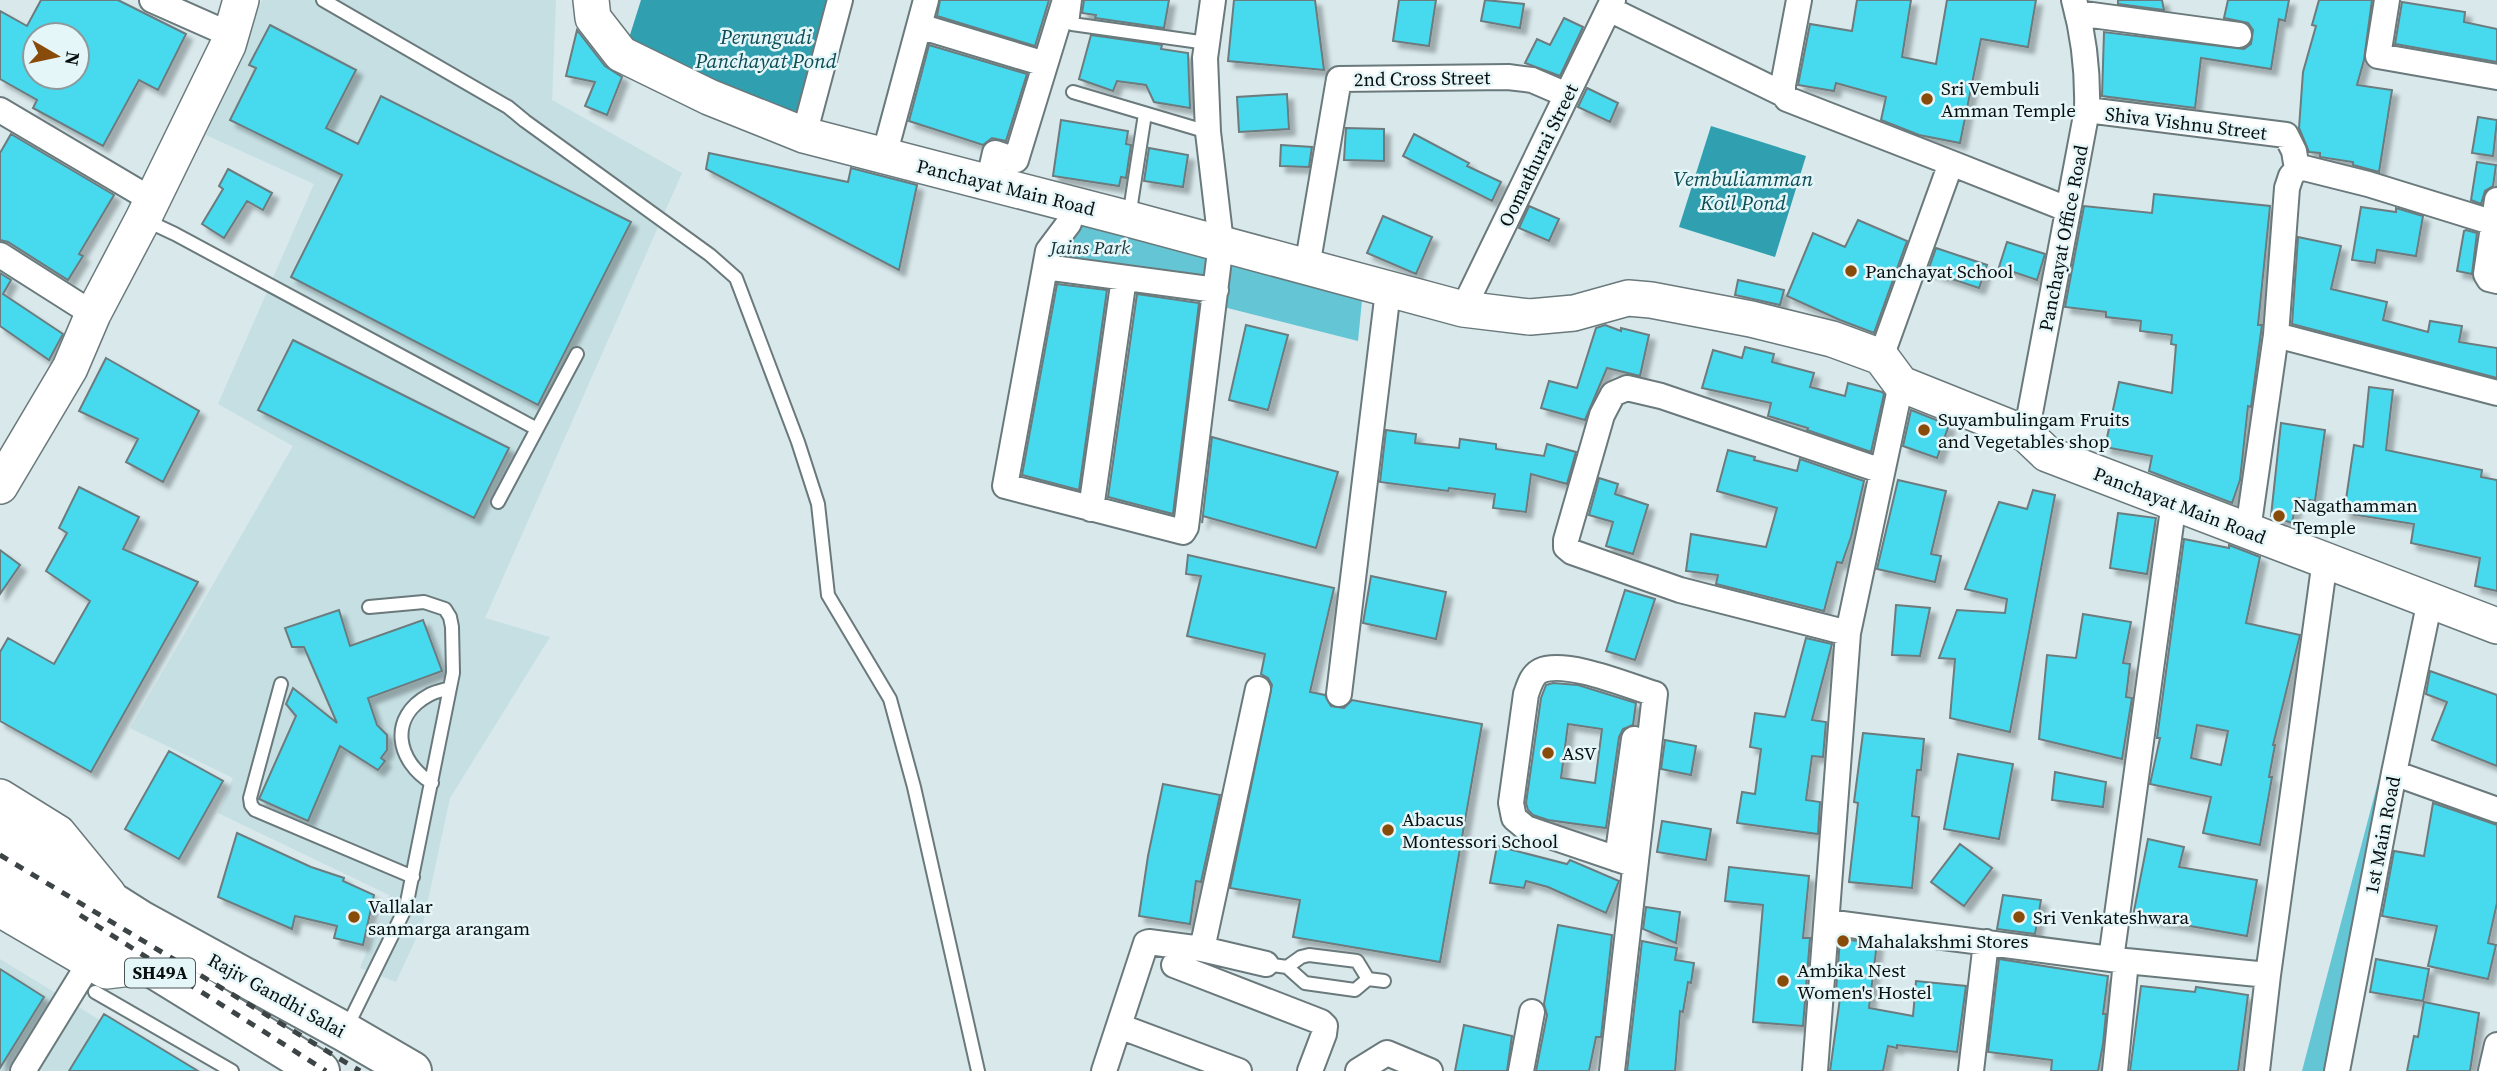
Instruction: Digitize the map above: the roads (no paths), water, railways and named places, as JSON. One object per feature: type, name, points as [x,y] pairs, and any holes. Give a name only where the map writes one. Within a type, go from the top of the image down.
[{"type":"main road","name":"Rajiv Gandhi Salai","points":[[0,831],[116,905],[355,1047],[412,1071]]},
{"type":"main road","name":"Rajiv Gandhi Salai","points":[[6,902],[149,966],[298,1062]]},
{"type":"main road","points":[[336,1071],[355,1047]]},
{"type":"street","points":[[152,0],[231,35]]},
{"type":"street","points":[[0,486],[70,368],[93,314],[148,210],[228,45],[241,0]]},
{"type":"street","name":"Panchayat Main Road","points":[[592,0],[593,18],[621,54],[709,97],[804,135],[1463,309],[1530,317],[1574,313],[1628,298],[1751,318],[1818,335],[2026,435],[2047,454],[2497,626]]},
{"type":"street","points":[[804,135],[840,0]]},
{"type":"street","points":[[884,156],[926,0]]},
{"type":"street","points":[[988,183],[995,153],[1016,160],[1065,0]]},
{"type":"street","points":[[1073,205],[1069,223],[1048,251],[1005,486],[1183,532],[1186,527],[1221,243],[1208,132],[1205,58],[1213,0]]},
{"type":"street","points":[[1785,96],[1784,74],[1799,0]]},
{"type":"street","points":[[2387,0],[2378,56],[2497,77]]},
{"type":"street","points":[[1611,5],[1785,96],[2067,209]]},
{"type":"street","name":"Oomathurai Street","points":[[1463,309],[1611,5]]},
{"type":"street","points":[[2076,6],[2239,35]]},
{"type":"street","name":"Panchayat Office Road","points":[[2026,435],[2087,110],[2083,30],[2076,6]]},
{"type":"street","points":[[919,26],[1045,64]]},
{"type":"street","name":"2nd Cross Street","points":[[1307,267],[1339,79],[1508,77],[1532,80],[1567,95]]},
{"type":"street","points":[[0,110],[148,210]]},
{"type":"street","name":"Shiva Vishnu Street","points":[[2087,110],[2286,135],[2294,151],[2297,169]]},
{"type":"street","points":[[1815,1071],[1848,633],[1882,471],[1891,371],[1951,163]]},
{"type":"street","points":[[2248,530],[2276,335],[2287,188],[2297,169],[2304,168],[2496,211],[2486,274],[2489,279],[2497,281]]},
{"type":"street","points":[[0,255],[93,314]]},
{"type":"street","points":[[1045,267],[1216,290]]},
{"type":"street","points":[[1091,509],[1124,278]]},
{"type":"street","points":[[1339,694],[1388,291]]},
{"type":"street","points":[[2276,335],[2497,393]]},
{"type":"street","points":[[1848,633],[1680,590],[1572,552],[1566,547],[1566,540],[1602,415],[1613,394],[1627,388],[1882,471]]},
{"type":"street","points":[[2115,1071],[2119,960],[2174,502]]},
{"type":"street","points":[[2257,1071],[2325,560]]},
{"type":"street","name":"1st Main Road","points":[[2337,1071],[2430,600]]},
{"type":"street","points":[[1612,1071],[1626,862],[1648,692],[1570,668],[1541,670],[1532,679],[1526,694],[1511,803],[1514,818],[1526,828],[1626,862]]},
{"type":"street","points":[[1202,949],[1258,689]]},
{"type":"street","points":[[2394,773],[2497,810]]},
{"type":"street","points":[[0,797],[58,832],[116,905]]},
{"type":"street","points":[[6,902],[93,977]]},
{"type":"street","points":[[1828,922],[2119,960],[2268,975]]},
{"type":"street","points":[[1970,1071],[1986,942]]},
{"type":"street","points":[[1104,1071],[1146,943],[1202,949],[1276,966]]},
{"type":"street","points":[[1174,965],[1321,1022],[1325,1026],[1324,1034],[1310,1071]]},
{"type":"street","points":[[23,1071],[93,977],[107,971],[149,966]]},
{"type":"street","points":[[1521,1071],[1532,1012]]},
{"type":"street","points":[[1119,1027],[1239,1071]]},
{"type":"street","points":[[2491,1071],[2497,1045]]},
{"type":"street","points":[[1358,1071],[1387,1053],[1430,1071]]},
{"type":"lane","points":[[323,0],[508,107],[710,255],[736,278],[799,442],[818,504],[828,595],[890,699],[914,787],[978,1071]]},
{"type":"lane","points":[[1075,0],[1072,24],[1208,43]]},
{"type":"lane","points":[[1073,92],[1208,132]]},
{"type":"lane","points":[[1129,219],[1145,114]]},
{"type":"lane","points":[[148,210],[175,234],[537,429]]},
{"type":"lane","points":[[498,502],[577,354]]},
{"type":"lane","points":[[355,1047],[407,907],[453,673],[453,627],[445,609],[424,602],[369,607]]},
{"type":"lane","points":[[281,684],[250,798],[251,805],[255,810],[413,877]]},
{"type":"lane","points":[[432,783],[422,777],[406,760],[402,748],[402,729],[417,703],[430,694],[450,688]]},
{"type":"lane","points":[[1276,966],[1309,955],[1357,961],[1368,979]]},
{"type":"lane","points":[[1276,966],[1305,983],[1355,990],[1368,979],[1384,981]]},
{"type":"lane","points":[[93,977],[232,1071]]},
{"type":"water","name":"Perungudi Panchayat Pond","points":[[641,0],[830,0],[802,114],[713,82],[629,38]]},
{"type":"water","name":"Vembuliamman Koil Pond","points":[[1711,126],[1806,156],[1775,257],[1679,227]]},
{"type":"railway","points":[[0,855],[360,1071]]},
{"type":"railway","points":[[80,915],[326,1071]]},
{"type":"place","name":"Sri Vembuli Amman Temple","points":[[1927,99]]},
{"type":"place","name":"Panchayat School","points":[[1851,271]]},
{"type":"place","name":"Suyambulingam Fruits and Vegetables shop","points":[[1924,430]]},
{"type":"place","name":"Nagathamman Temple","points":[[2279,516]]},
{"type":"place","name":"ASV","points":[[1548,753]]},
{"type":"place","name":"Abacus Montessori School","points":[[1388,830]]},
{"type":"place","name":"Vallalar sanmarga arangam","points":[[354,917]]},
{"type":"place","name":"Sri Venkateshwara","points":[[2019,917]]},
{"type":"place","name":"Mahalakshmi Stores","points":[[1843,941]]},
{"type":"place","name":"Ambika Nest Women's Hostel","points":[[1783,981]]},
{"type":"park label","name":"Jains Park","points":[[1090,247]]}]
